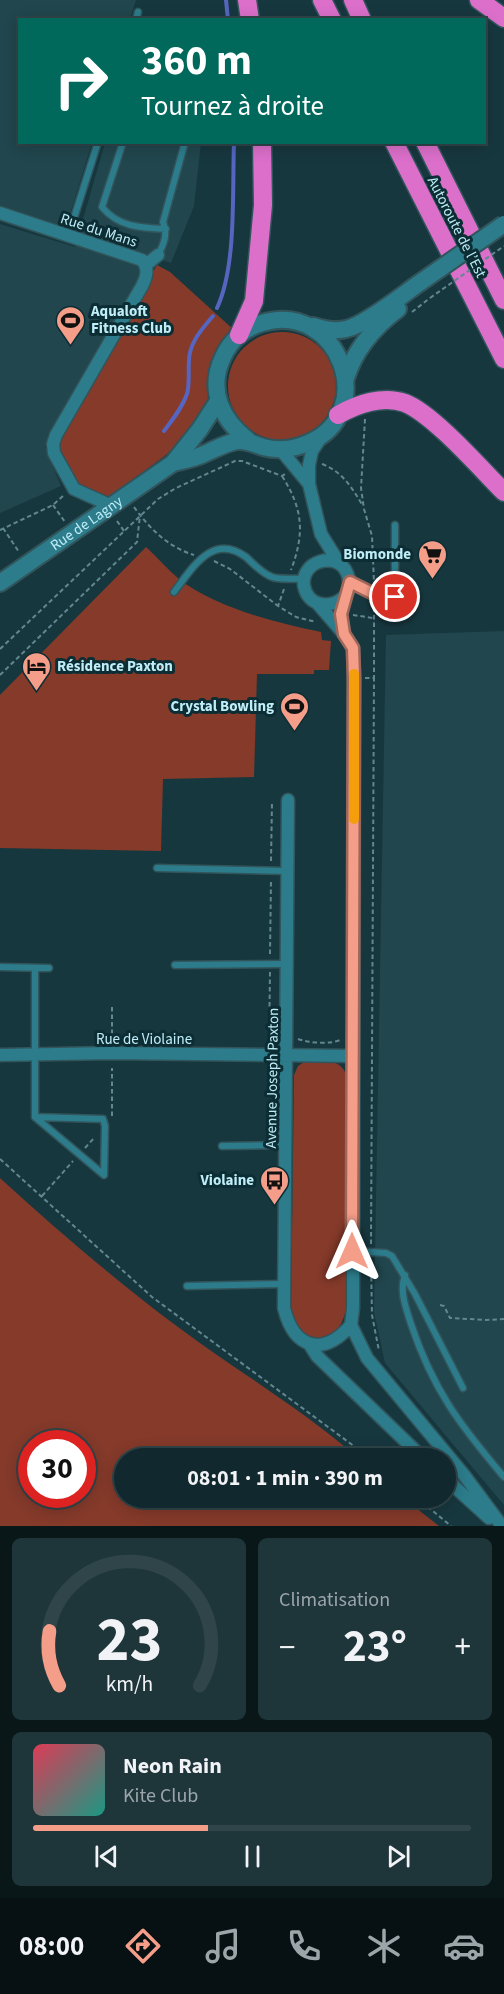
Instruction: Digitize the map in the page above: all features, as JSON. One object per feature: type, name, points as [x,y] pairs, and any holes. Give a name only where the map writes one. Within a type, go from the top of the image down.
[{"type":"highway","points":[[247,0],[250,18]]},
{"type":"highway","points":[[322,0],[331,18]]},
{"type":"highway","points":[[352,0],[361,18]]},
{"type":"highway","points":[[479,0],[504,18]]},
{"type":"highway","points":[[239,335],[254,301],[263,205],[262,144]]},
{"type":"highway","name":"Autoroute de l’Est","points":[[395,144],[504,359]]},
{"type":"highway","name":"Autoroute de l’Est","points":[[425,144],[504,300]]},
{"type":"highway","points":[[338,415],[384,400],[404,403],[428,418],[504,492]]},
{"type":"main road","points":[[306,324],[321,333],[334,346],[342,362],[346,379],[345,394],[338,415],[323,434],[310,443],[295,448],[264,447],[248,440],[230,423],[218,401],[216,383],[219,365],[227,348],[239,335],[254,325],[271,320],[289,320],[306,324],[328,330],[347,329],[424,291],[504,224]]},
{"type":"main road","points":[[346,379],[358,348],[388,316],[504,232]]},
{"type":"main road","name":"Rue de Lagny","points":[[0,583],[173,463],[200,429],[218,401]]},
{"type":"main road","name":"Rue de Lagny","points":[[173,463],[197,457],[234,442],[248,440]]},
{"type":"street","name":"Rue du Mans","points":[[0,213],[142,260],[146,265],[147,277],[56,435],[53,444],[54,453],[74,489],[112,506]]},
{"type":"street","points":[[146,265],[158,255]]},
{"type":"street","points":[[302,466],[323,434]]},
{"type":"street","points":[[280,449],[302,466],[309,484],[321,534],[348,575],[350,582],[341,614],[344,634]]},
{"type":"street","points":[[321,534],[304,579],[307,594],[344,634],[353,648],[353,1308],[351,1324],[367,1358],[501,1526]]},
{"type":"street","points":[[310,567],[324,560],[339,563]]},
{"type":"street","points":[[318,604],[329,605],[344,597]]},
{"type":"street","name":"Avenue Joseph Paxton","points":[[288,800],[284,1308],[287,1321],[301,1341],[310,1345],[317,1356],[413,1448]]},
{"type":"street","name":"Rue de Violaine","points":[[0,1055],[112,1053],[353,1056]]},
{"type":"street","points":[[310,1345],[330,1342],[341,1335],[351,1324]]},
{"type":"street","points":[[456,1488],[501,1526]]},
{"type":"lane","points":[[136,18],[138,12]]},
{"type":"lane","points":[[73,221],[97,144]]},
{"type":"lane","points":[[122,144],[102,207],[111,217],[139,228],[166,229]]},
{"type":"lane","points":[[158,255],[165,242],[166,229],[163,222],[184,144]]},
{"type":"lane","points":[[350,582],[374,594],[395,597],[394,525]]},
{"type":"lane","points":[[174,592],[201,557],[210,552],[228,549],[244,556],[274,578],[304,579]]},
{"type":"lane","points":[[157,868],[288,871]]},
{"type":"lane","points":[[175,965],[288,964]]},
{"type":"lane","points":[[0,967],[49,968]]},
{"type":"lane","points":[[35,968],[35,1117]]},
{"type":"lane","points":[[35,1117],[103,1119],[105,1126],[104,1175],[35,1117]]},
{"type":"lane","points":[[222,1146],[286,1145]]},
{"type":"lane","points":[[352,1251],[386,1253],[392,1256],[405,1275],[463,1388]]},
{"type":"lane","points":[[405,1275],[402,1283],[407,1311],[424,1361],[436,1387],[467,1433],[504,1477]]},
{"type":"lane","points":[[187,1286],[285,1284]]},
{"type":"path","points":[[408,315],[424,291],[504,246]]},
{"type":"path","points":[[365,407],[361,488],[372,536],[374,594],[371,1252],[372,1315],[379,1355],[374,1366]]},
{"type":"path","points":[[0,649],[140,514],[167,492],[235,461],[242,461],[282,476],[316,461],[333,468],[350,485],[364,509]]},
{"type":"path","points":[[22,556],[1,529],[53,505],[66,490]]},
{"type":"path","points":[[53,505],[68,526]]},
{"type":"path","points":[[0,675],[137,542],[140,514]]},
{"type":"path","points":[[354,678],[374,678]]},
{"type":"path","points":[[269,1045],[272,802]]},
{"type":"path","points":[[112,1007],[112,1045]]},
{"type":"path","points":[[287,1029],[296,1030],[297,1039],[304,1041],[337,1042],[342,1039],[345,1029],[353,1029]]},
{"type":"path","points":[[42,1196],[112,1119],[112,1068]]},
{"type":"path","points":[[0,1159],[152,1297],[356,1448]]},
{"type":"path","points":[[440,1305],[444,1306],[450,1318],[504,1319]]},
{"type":"path","points":[[429,1508],[451,1526]]},
{"type":"shaded area","points":[[0,0],[136,0],[130,18],[18,18],[18,144],[92,144],[63,237],[0,216]]},
{"type":"shaded area","points":[[105,144],[201,144],[194,206],[171,263],[150,256],[139,282],[45,447],[61,486],[0,513],[0,224],[75,247]]},
{"type":"shaded area","points":[[157,265],[170,272],[234,330],[208,375],[207,406],[186,435],[166,455],[109,497],[102,496],[76,484],[57,451],[57,440]]},
{"type":"shaded area","points":[[282,332],[303,336],[321,347],[332,365],[336,386],[332,407],[321,425],[303,436],[282,440],[261,436],[243,425],[232,407],[228,386],[232,365],[243,347],[261,336]]},
{"type":"shaded area","points":[[146,547],[179,579],[210,598],[266,619],[321,632],[322,640],[331,641],[329,670],[314,670],[314,674],[257,674],[254,777],[163,779],[161,851],[0,848],[0,695]]},
{"type":"shaded area","points":[[504,631],[504,1505],[385,1363],[374,1312],[386,635]]},
{"type":"shaded area","points":[[304,1062],[334,1062],[343,1068],[346,1074],[346,1311],[341,1324],[334,1333],[317,1339],[311,1338],[300,1329],[291,1310],[294,1075],[298,1066]]},
{"type":"shaded area","points":[[0,1178],[87,1255],[155,1310],[315,1423],[346,1448],[114,1448],[114,1508],[416,1508],[439,1526],[0,1526]]},
{"type":"waterway","points":[[226,0],[228,18]]},
{"type":"waterway","points":[[217,308],[228,271],[231,250],[234,144]]},
{"type":"waterway","points":[[164,431],[180,409],[187,394],[191,348],[213,316]]},
{"type":"slow traffic","points":[[354,674],[354,819]]},
{"type":"place","name":"Aqualoft Fitness Club","points":[[70,346]]},
{"type":"place","name":"Biomonde","points":[[432,580]]},
{"type":"place","name":"Résidence Paxton","points":[[36,692]]},
{"type":"place","name":"Crystal Bowling","points":[[295,732]]},
{"type":"place","name":"Violaine","points":[[275,1206]]},
{"type":"route","points":[[352,1251],[354,678],[353,648],[344,634],[341,614],[350,582],[374,594],[395,597]]}]
